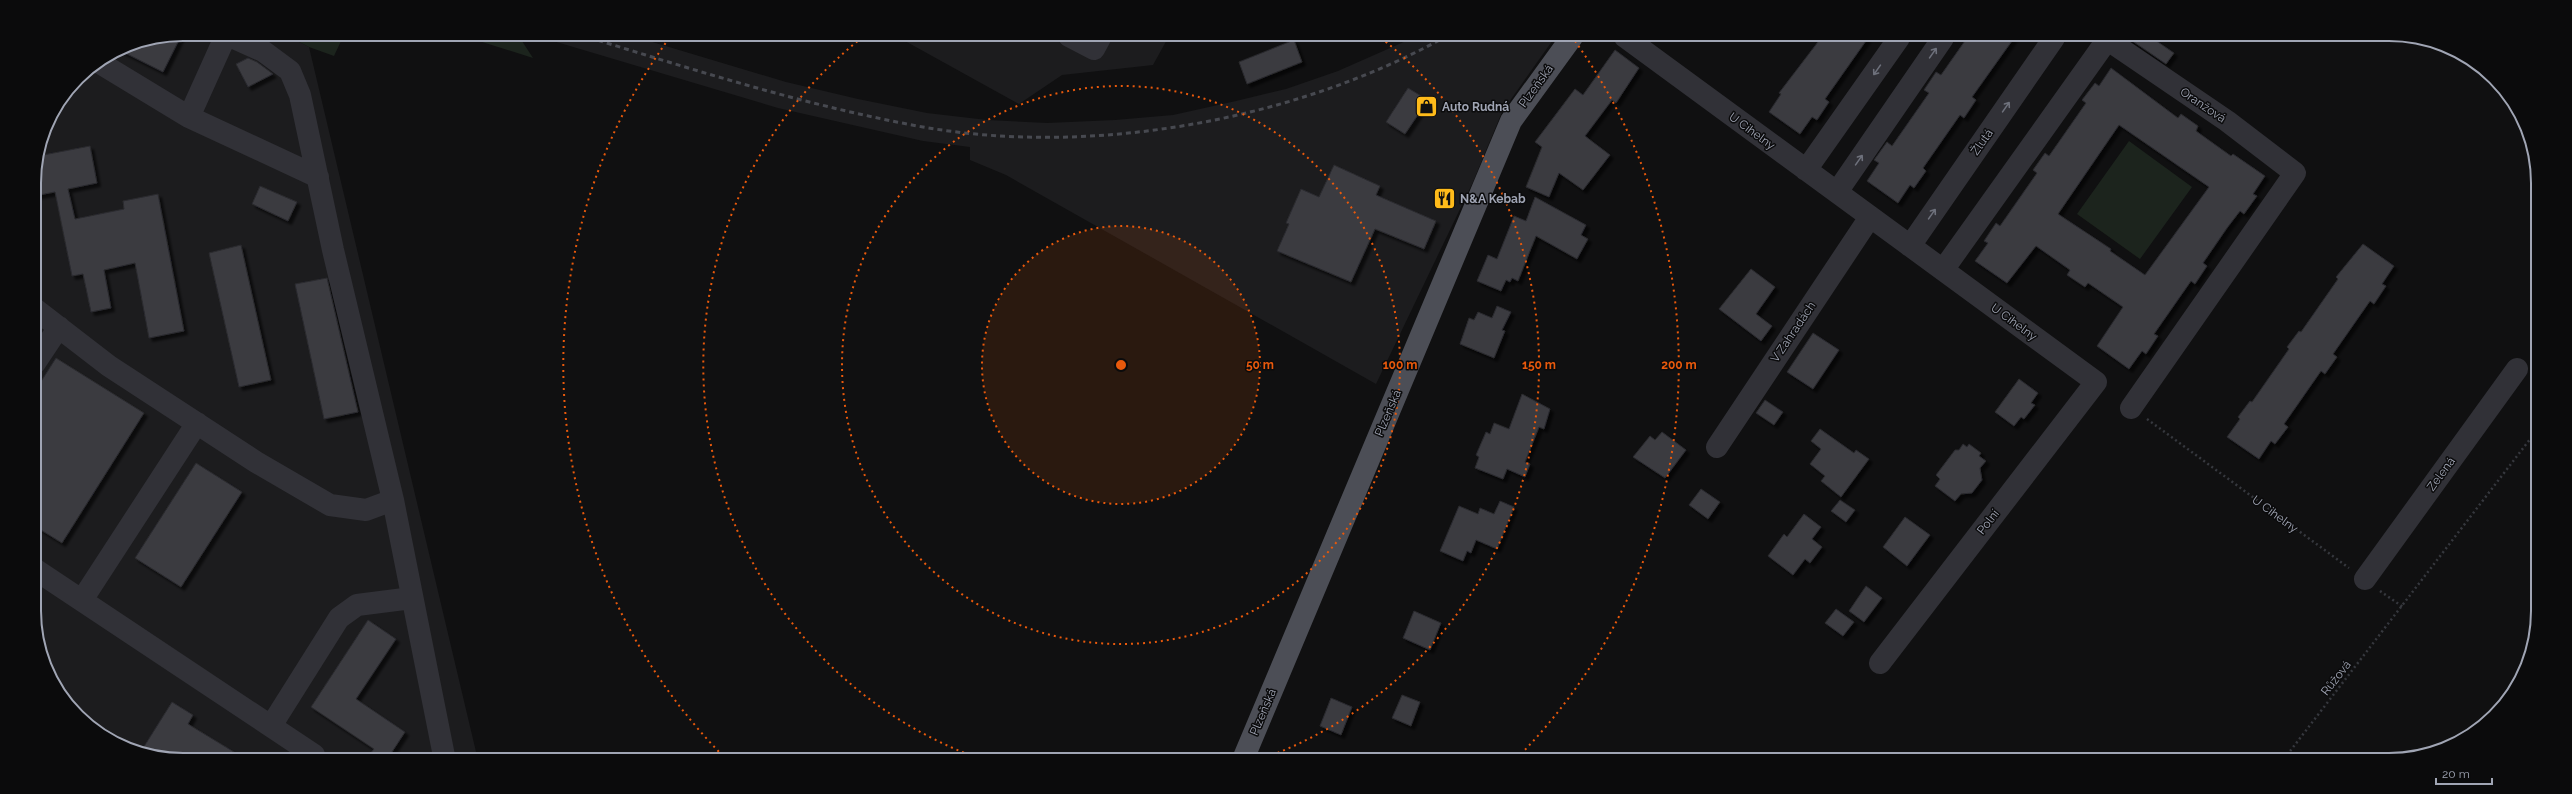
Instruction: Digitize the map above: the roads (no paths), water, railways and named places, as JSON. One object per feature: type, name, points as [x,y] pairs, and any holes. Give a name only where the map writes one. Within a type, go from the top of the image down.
[{"type":"main road","name":"Plzeňská","points":[[1246,753],[1511,121],[1569,41]]},
{"type":"street","points":[[189,118],[223,41]]},
{"type":"street","points":[[241,41],[263,51],[290,71],[300,95],[393,500],[443,753]]},
{"type":"street","points":[[1079,41],[1094,49],[1098,41]]},
{"type":"street","name":"U Cihelny","points":[[1630,41],[2096,382]]},
{"type":"street","points":[[1806,170],[1897,41]]},
{"type":"street","points":[[1836,192],[1941,41]]},
{"type":"street","name":"Žlutá","points":[[1910,246],[2052,41]]},
{"type":"street","name":"Oranžová","points":[[1943,270],[2105,41]]},
{"type":"street","name":"Oranžová","points":[[2109,41],[2227,121],[2294,173],[2131,408]]},
{"type":"street","points":[[104,65],[189,118],[318,177]]},
{"type":"street","name":"V Zahradách","points":[[1717,447],[1870,217]]},
{"type":"street","points":[[41,314],[109,366],[256,462],[330,505],[366,510],[393,500]]},
{"type":"street","points":[[41,354],[59,327]]},
{"type":"street","name":"Zelená","points":[[2365,579],[2517,368]]},
{"type":"street","name":"Polní","points":[[1880,663],[2096,382]]},
{"type":"street","points":[[82,600],[197,423]]},
{"type":"street","points":[[41,574],[311,753]]},
{"type":"street","points":[[271,726],[339,618],[357,605],[412,598]]},
{"type":"railway","points":[[601,41],[751,86],[837,109],[923,127],[988,135],[1055,137],[1123,134],[1192,124],[1259,110],[1324,90],[1386,66],[1437,41]]},
{"type":"place","name":"Auto Rudná","points":[[1427,107]]},
{"type":"place","name":"N&A Kebab","points":[[1445,199]]}]
